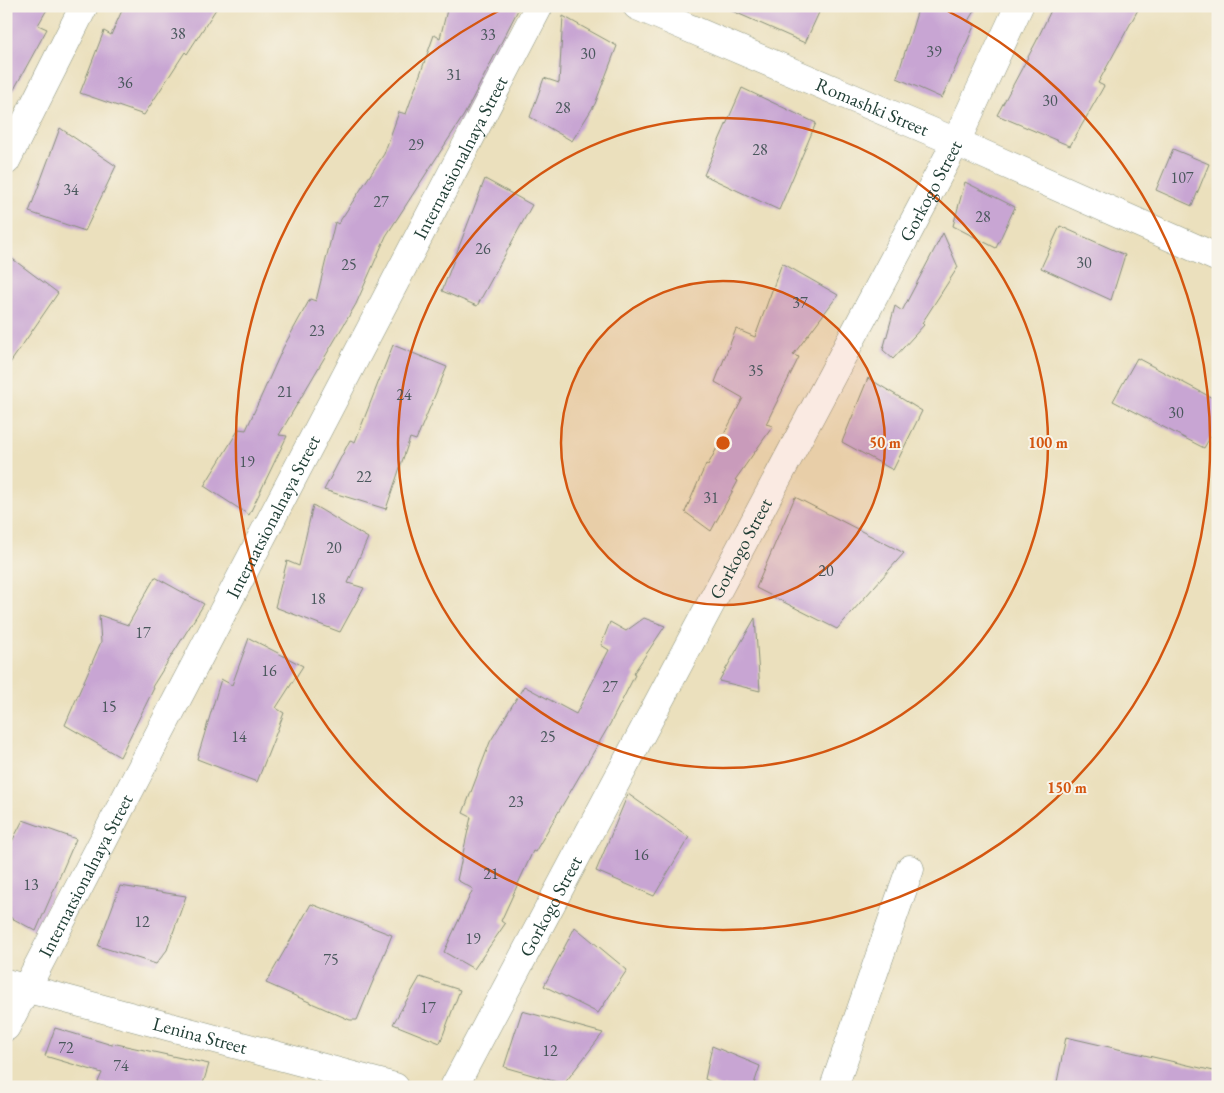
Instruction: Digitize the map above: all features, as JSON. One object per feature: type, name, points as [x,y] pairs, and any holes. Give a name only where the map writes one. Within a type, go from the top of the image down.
[{"type":"street","points":[[6,161],[84,6]]},
{"type":"street","name":"Internatsionalnaya Street","points":[[6,1027],[16,985],[539,6]]},
{"type":"street","name":"Romashki Street","points":[[637,6],[956,142],[1218,258]]},
{"type":"street","name":"Gorkogo Street","points":[[454,1087],[956,142],[1018,6]]},
{"type":"street","points":[[834,1087],[910,869]]},
{"type":"street","name":"Lenina Street","points":[[16,985],[395,1087]]},
{"type":"building","points":[[6,6],[49,6],[38,25],[47,29],[6,104]]},
{"type":"building","points":[[124,6],[218,6],[144,115],[80,93],[104,31],[111,35]]},
{"type":"building","points":[[448,6],[520,6],[464,115],[386,236],[356,304],[279,435],[287,436],[249,515],[204,486],[239,429],[246,430],[283,348],[310,299],[316,301],[335,222],[338,224],[384,154],[399,112],[406,114],[434,35],[440,38]]},
{"type":"building","points":[[721,6],[822,6],[805,43]]},
{"type":"building","points":[[919,6],[977,6],[968,21],[975,24],[942,98],[897,78]]},
{"type":"building","points":[[1053,6],[1140,6],[1098,83],[1104,86],[1070,146],[997,115]]},
{"type":"building","points":[[563,16],[617,46],[595,104],[572,141],[530,117],[544,78],[559,83]]},
{"type":"building","points":[[742,88],[816,123],[779,210],[704,175]]},
{"type":"building","points":[[60,128],[116,166],[85,231],[29,212]]},
{"type":"building","points":[[1173,149],[1209,164],[1192,206],[1156,190]]},
{"type":"building","points":[[485,179],[532,205],[477,306],[442,291]]},
{"type":"building","points":[[965,182],[1015,207],[996,248],[953,226]]},
{"type":"building","points":[[1060,226],[1125,255],[1111,300],[1041,268]]},
{"type":"building","points":[[943,233],[958,267],[922,323],[924,325],[893,359],[883,350],[895,306],[902,311]]},
{"type":"building","points":[[6,254],[58,293],[6,369]]},
{"type":"building","points":[[782,263],[838,295],[793,355],[799,357],[766,424],[773,426],[735,480],[738,481],[711,531],[685,512],[706,464],[708,465],[743,398],[715,382],[736,329],[755,337]]},
{"type":"building","points":[[393,345],[447,367],[416,440],[410,438],[386,509],[324,490],[350,440],[355,442]]},
{"type":"building","points":[[1137,358],[1218,401],[1218,424],[1204,448],[1113,401]]},
{"type":"building","points":[[868,378],[922,411],[893,470],[842,442]]},
{"type":"building","points":[[795,497],[904,553],[837,629],[756,588]]},
{"type":"building","points":[[313,505],[368,538],[348,583],[364,588],[340,632],[275,607],[287,561],[299,566]]},
{"type":"building","points":[[155,577],[204,604],[152,687],[154,688],[120,757],[65,725],[101,642],[99,615],[128,625]]},
{"type":"building","points":[[644,618],[665,626],[633,674],[635,675],[610,724],[535,852],[533,851],[501,921],[505,924],[474,969],[444,952],[473,889],[457,880],[471,817],[463,813],[490,742],[524,686],[576,714],[609,650],[601,645],[610,622],[626,631]]},
{"type":"building","points":[[755,618],[760,691],[719,681]]},
{"type":"building","points":[[249,638],[303,666],[276,708],[284,713],[257,782],[197,759],[221,679],[232,685]]},
{"type":"building","points":[[628,794],[689,837],[654,896],[596,871]]},
{"type":"building","points":[[23,820],[76,839],[36,931],[6,915],[6,853]]},
{"type":"building","points":[[120,886],[186,896],[167,950],[156,964],[98,946]]},
{"type":"building","points":[[311,904],[392,935],[357,1020],[350,1020],[266,983]]},
{"type":"building","points":[[575,927],[627,970],[598,1013],[544,986]]},
{"type":"building","points":[[420,977],[460,990],[440,1043],[393,1024]]},
{"type":"building","points":[[522,1011],[603,1033],[564,1084],[504,1067]]},
{"type":"building","points":[[55,1028],[112,1045],[112,1043],[209,1064],[202,1087],[114,1087],[98,1082],[102,1073],[45,1056]]},
{"type":"building","points":[[1066,1037],[1218,1072],[1218,1087],[1056,1087]]},
{"type":"building","points":[[712,1046],[760,1066],[753,1087],[721,1087],[705,1079]]}]
